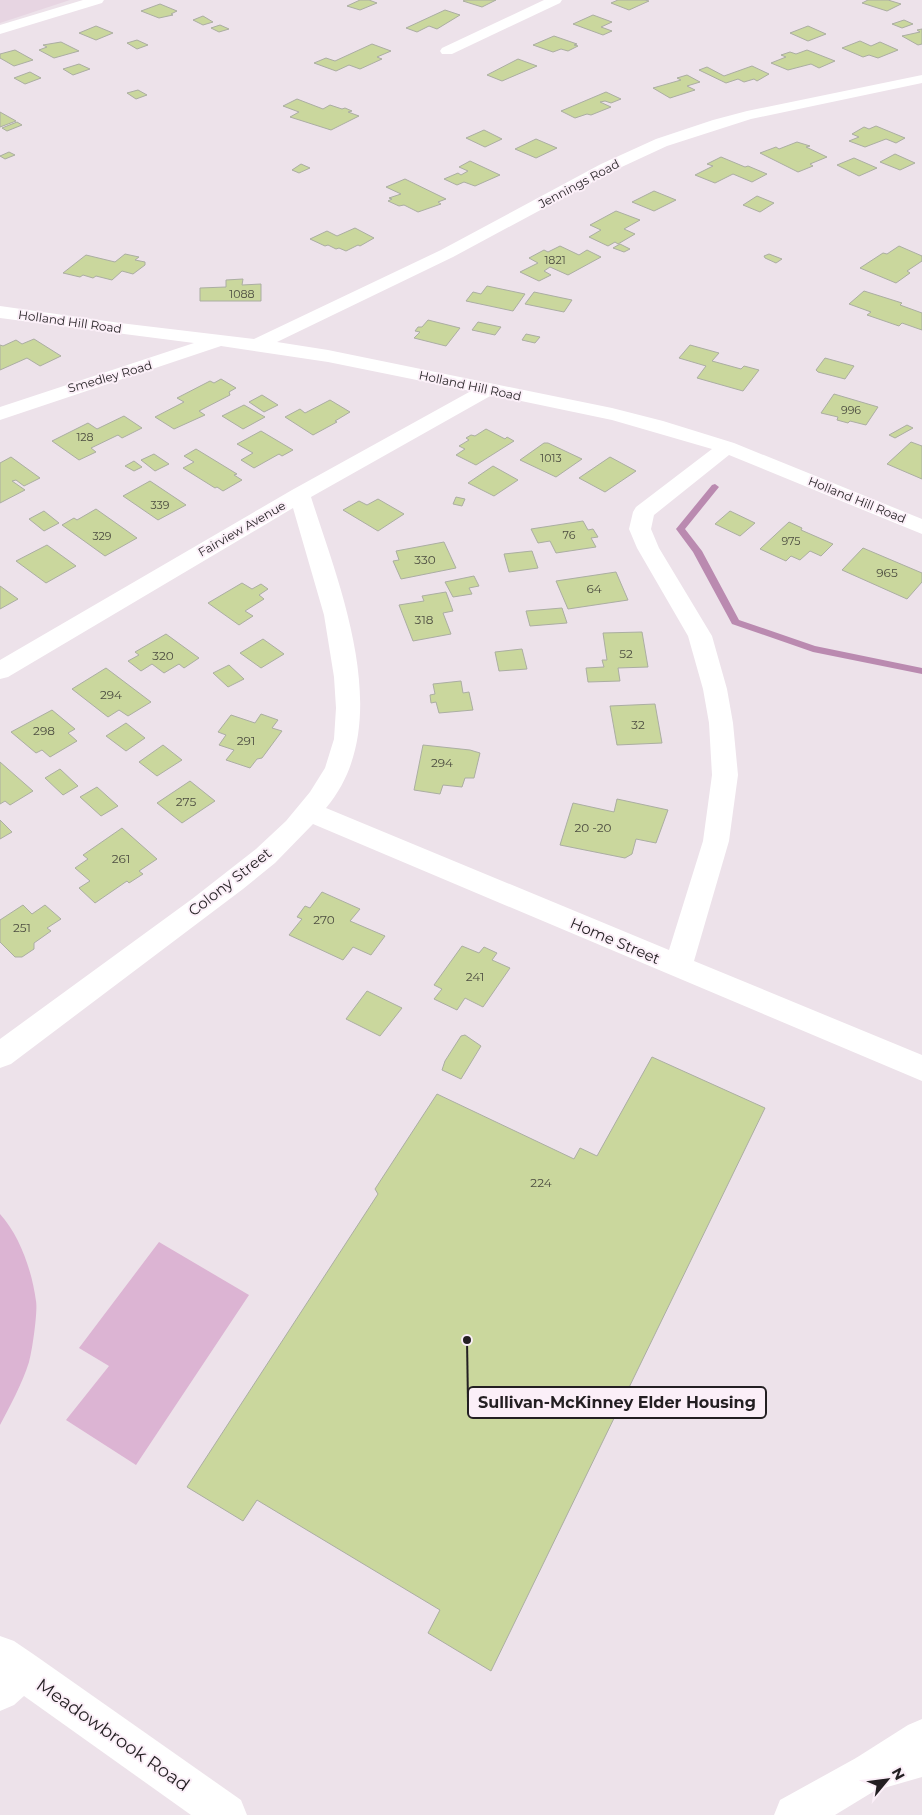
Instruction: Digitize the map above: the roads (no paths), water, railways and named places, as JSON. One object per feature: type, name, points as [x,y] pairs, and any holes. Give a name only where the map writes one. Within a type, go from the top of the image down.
[{"type":"main road","points":[[0,30],[97,0]]},
{"type":"main road","points":[[447,52],[555,0]]},
{"type":"main road","name":"Jennings Road","points":[[257,345],[473,241],[594,176],[675,138],[746,116],[922,79]]},
{"type":"main road","name":"Holland Hill Road","points":[[0,312],[328,356],[612,414],[656,425],[727,447],[922,527]]},
{"type":"main road","name":"Smedley Road","points":[[0,414],[45,396],[157,363],[220,341]]},
{"type":"main road","name":"Fairview Avenue","points":[[0,671],[300,495],[487,390]]},
{"type":"main road","points":[[678,967],[716,841],[725,775],[721,723],[715,689],[700,636],[648,548],[640,529],[644,512],[727,447]]},
{"type":"main road","name":"Colony Street","points":[[0,1055],[262,860],[309,812],[339,764],[346,740],[348,684],[338,621],[300,495]]},
{"type":"main road","name":"Home Street","points":[[309,812],[922,1068]]},
{"type":"main road","name":"Meadowbrook Road","points":[[7,1672],[226,1815]]},
{"type":"main road","points":[[795,1815],[870,1772],[922,1739]]},
{"type":"main road","points":[[870,1772],[922,1757]]},
{"type":"waterway","points":[[715,487],[680,529],[697,551],[735,622],[813,649],[922,671]]},
{"type":"place","name":"Sullivan-McKinney Elder Housing","points":[[467,1340]]}]
